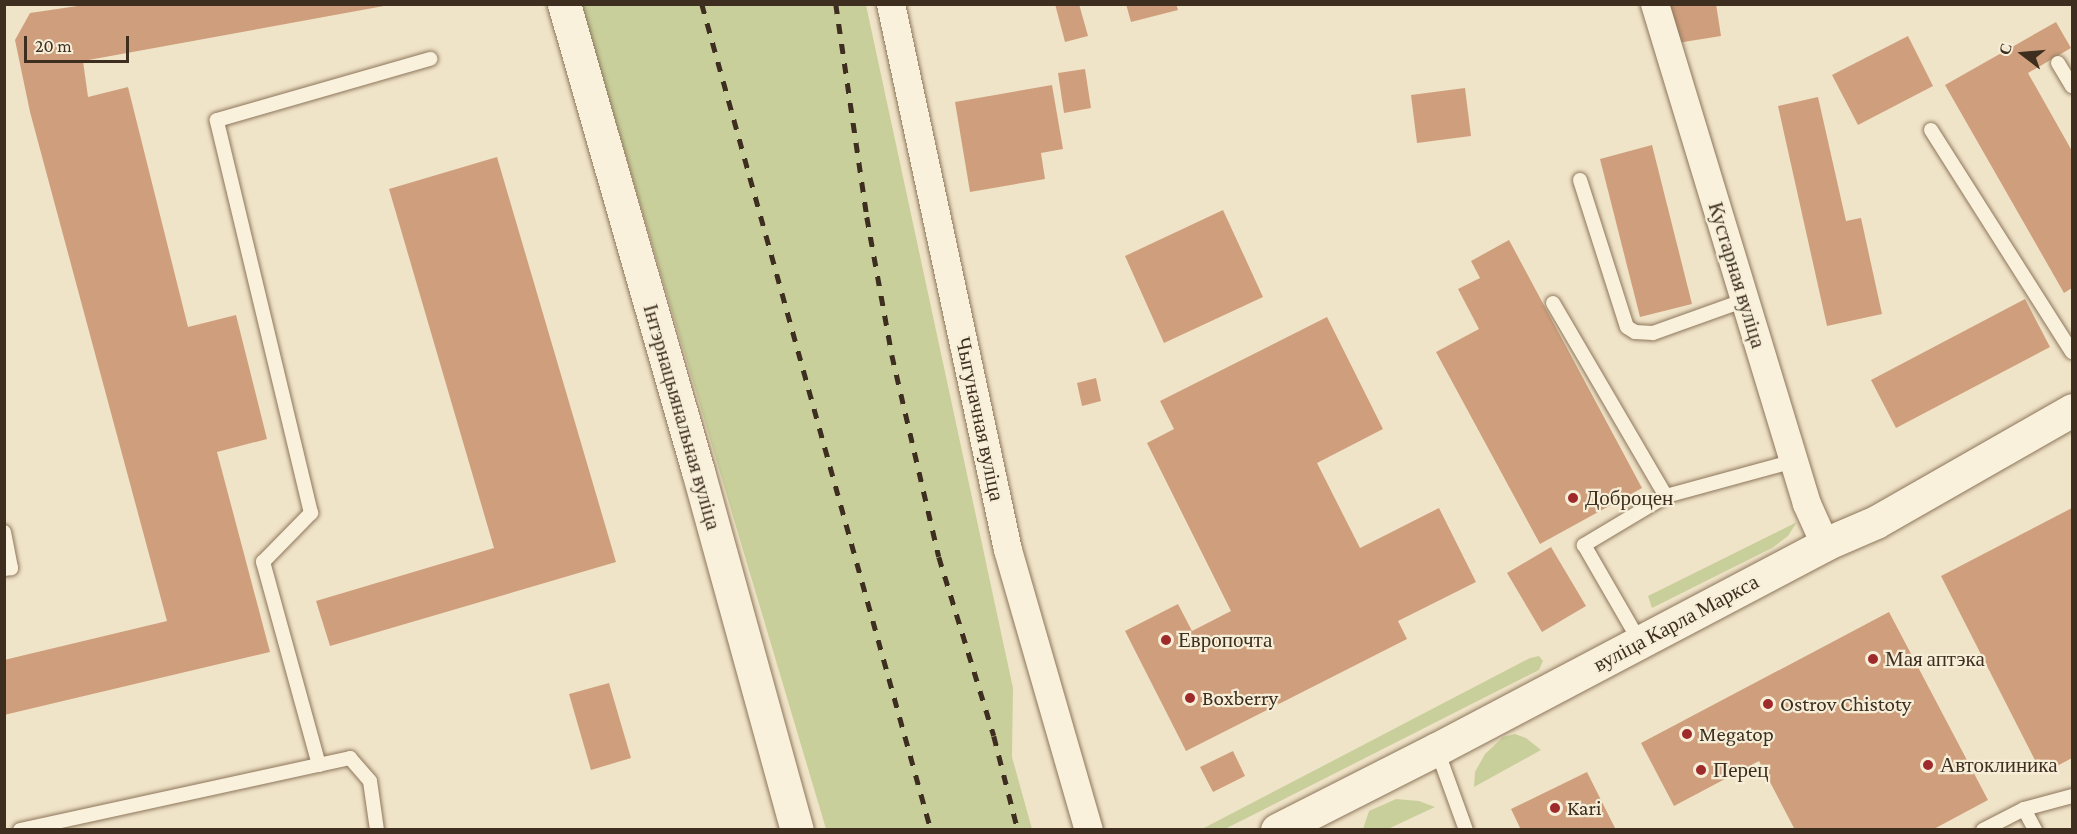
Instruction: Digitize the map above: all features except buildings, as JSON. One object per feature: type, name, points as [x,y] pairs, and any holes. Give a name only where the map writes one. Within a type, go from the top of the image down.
[{"type":"main road","name":"Інтэрнацыянальная вуліца","points":[[564,4],[698,471],[797,830]]},
{"type":"main road","name":"вуліца Карла Маркса","points":[[1277,830],[1437,749],[1825,544],[1876,522],[2073,410]]},
{"type":"street","name":"Чыгуначная вуліца","points":[[891,4],[1008,550],[1089,830]]},
{"type":"street","name":"Кустарная вуліца","points":[[1655,4],[1807,504],[1825,544]]},
{"type":"lane","points":[[319,765],[263,562],[311,513],[217,120],[430,59]]},
{"type":"lane","points":[[2058,63],[2073,86]]},
{"type":"lane","points":[[1931,130],[2073,352]]},
{"type":"lane","points":[[1580,180],[1627,327],[1635,332],[1653,333],[1745,300]]},
{"type":"lane","points":[[1553,303],[1666,496]]},
{"type":"lane","points":[[1640,642],[1584,545],[1666,496],[1794,460]]},
{"type":"lane","points":[[4,532],[10,568],[4,569]]},
{"type":"lane","points":[[1437,749],[1466,830]]},
{"type":"lane","points":[[20,830],[350,758],[370,781],[377,830]]},
{"type":"lane","points":[[1983,830],[2024,809],[2073,796]]},
{"type":"lane","points":[[2024,809],[2035,830]]},
{"type":"green space","points":[[581,5],[866,5],[1013,688],[1012,757],[1032,829],[826,829]]},
{"type":"green space","points":[[1797,522],[1788,536],[1772,548],[1652,608],[1648,596]]},
{"type":"green space","points":[[1539,656],[1543,661],[1539,670],[1225,829],[1202,829],[1530,658]]},
{"type":"green space","points":[[1515,734],[1526,738],[1541,750],[1474,787],[1475,772],[1485,754],[1503,737]]},
{"type":"green space","points":[[1396,799],[1419,801],[1435,807],[1388,829],[1363,829],[1369,811]]},
{"type":"railway","points":[[702,4],[931,830]]},
{"type":"railway","points":[[836,4],[867,217],[892,355],[939,557],[994,736],[1018,830]]},
{"type":"place","name":"Доброцен","points":[[1573,498]]},
{"type":"place","name":"Европочта","points":[[1166,640]]},
{"type":"place","name":"Мая аптэка","points":[[1873,659]]},
{"type":"place","name":"Boxberry","points":[[1190,698]]},
{"type":"place","name":"Ostrov Chistoty","points":[[1768,704]]},
{"type":"place","name":"Megatop","points":[[1687,734]]},
{"type":"place","name":"Автоклиника","points":[[1928,765]]},
{"type":"place","name":"Перец","points":[[1701,770]]},
{"type":"place","name":"Kari","points":[[1555,808]]}]
